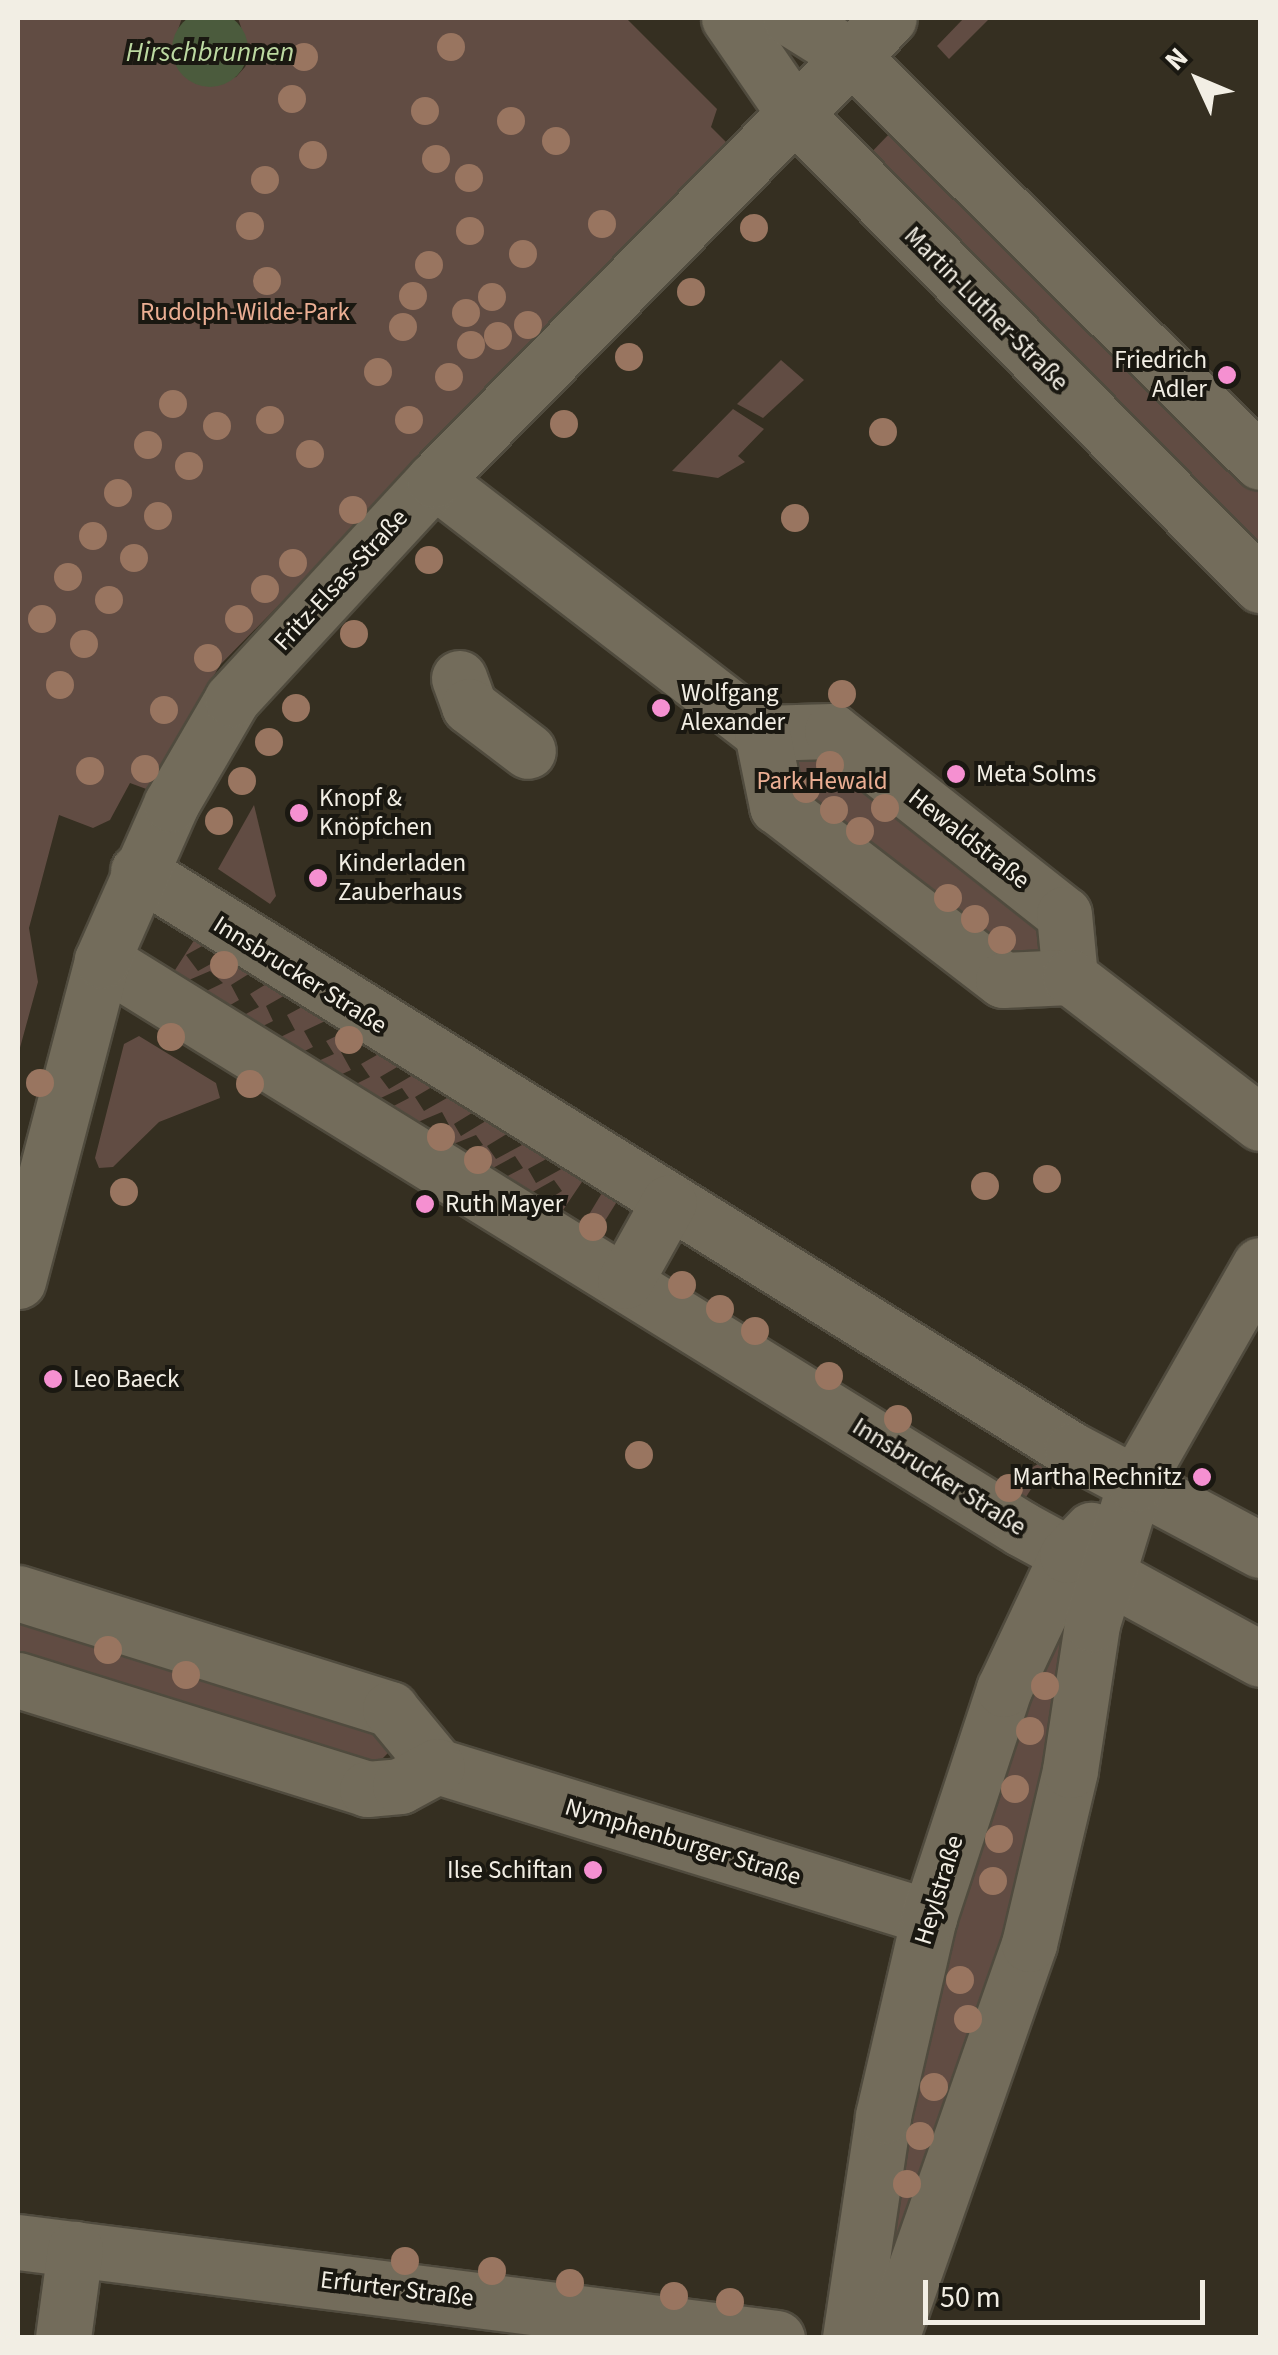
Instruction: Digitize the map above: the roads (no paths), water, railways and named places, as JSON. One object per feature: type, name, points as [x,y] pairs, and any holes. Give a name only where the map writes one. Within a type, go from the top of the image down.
[{"type":"street","name":"Martin-Luther-Straße","points":[[729,18],[794,114],[1260,586]]},
{"type":"street","points":[[790,18],[851,56],[1260,462]]},
{"type":"street","name":"Fritz-Elsas-Straße","points":[[18,1281],[102,960],[138,871],[232,700],[434,480],[889,18]]},
{"type":"street","points":[[434,480],[762,733],[776,806],[1003,980],[1070,977],[1260,1123]]},
{"type":"street","points":[[459,678],[469,706],[528,751]]},
{"type":"street","name":"Hewaldstraße","points":[[762,733],[832,730],[1064,914],[1070,977]]},
{"type":"street","name":"Innsbrucker Straße","points":[[138,871],[669,1202],[1135,1484],[1260,1550]]},
{"type":"street","name":"Innsbrucker Straße","points":[[102,960],[1086,1565],[1260,1659]]},
{"type":"street","points":[[625,1280],[669,1202]]},
{"type":"street","name":"Heylstraße","points":[[850,2338],[883,2116],[929,1917],[1004,1688],[1086,1565],[1260,1266]]},
{"type":"street","points":[[891,2338],[1029,1944],[1070,1770],[1086,1565]]},
{"type":"street","points":[[18,1593],[390,1708],[437,1766],[400,1786],[366,1789],[18,1680]]},
{"type":"street","name":"Nymphenburger Straße","points":[[437,1766],[929,1917]]},
{"type":"street","name":"Erfurter Straße","points":[[18,2242],[777,2338]]},
{"type":"street","points":[[63,2338],[75,2250]]},
{"type":"water","name":"Hirschbrunnen","points":[[210,11],[237,22],[248,49],[237,76],[210,87],[183,76],[172,49],[183,22]]},
{"type":"place","name":"Friedrich Adler","points":[[1227,375]]},
{"type":"place","name":"Wolfgang Alexander","points":[[661,708]]},
{"type":"place","name":"Meta Solms","points":[[956,774]]},
{"type":"place","name":"Knopf & Knöpfchen","points":[[299,813]]},
{"type":"place","name":"Kinderladen Zauberhaus","points":[[318,878]]},
{"type":"place","name":"Ruth Mayer","points":[[425,1204]]},
{"type":"place","name":"Leo Baeck","points":[[53,1379]]},
{"type":"place","name":"Martha Rechnitz","points":[[1202,1477]]},
{"type":"place","name":"Ilse Schiftan","points":[[593,1870]]},
{"type":"park label","name":"Rudolph-Wilde-Park","points":[[245,312]]},
{"type":"park label","name":"Park Hewald","points":[[822,781]]}]
